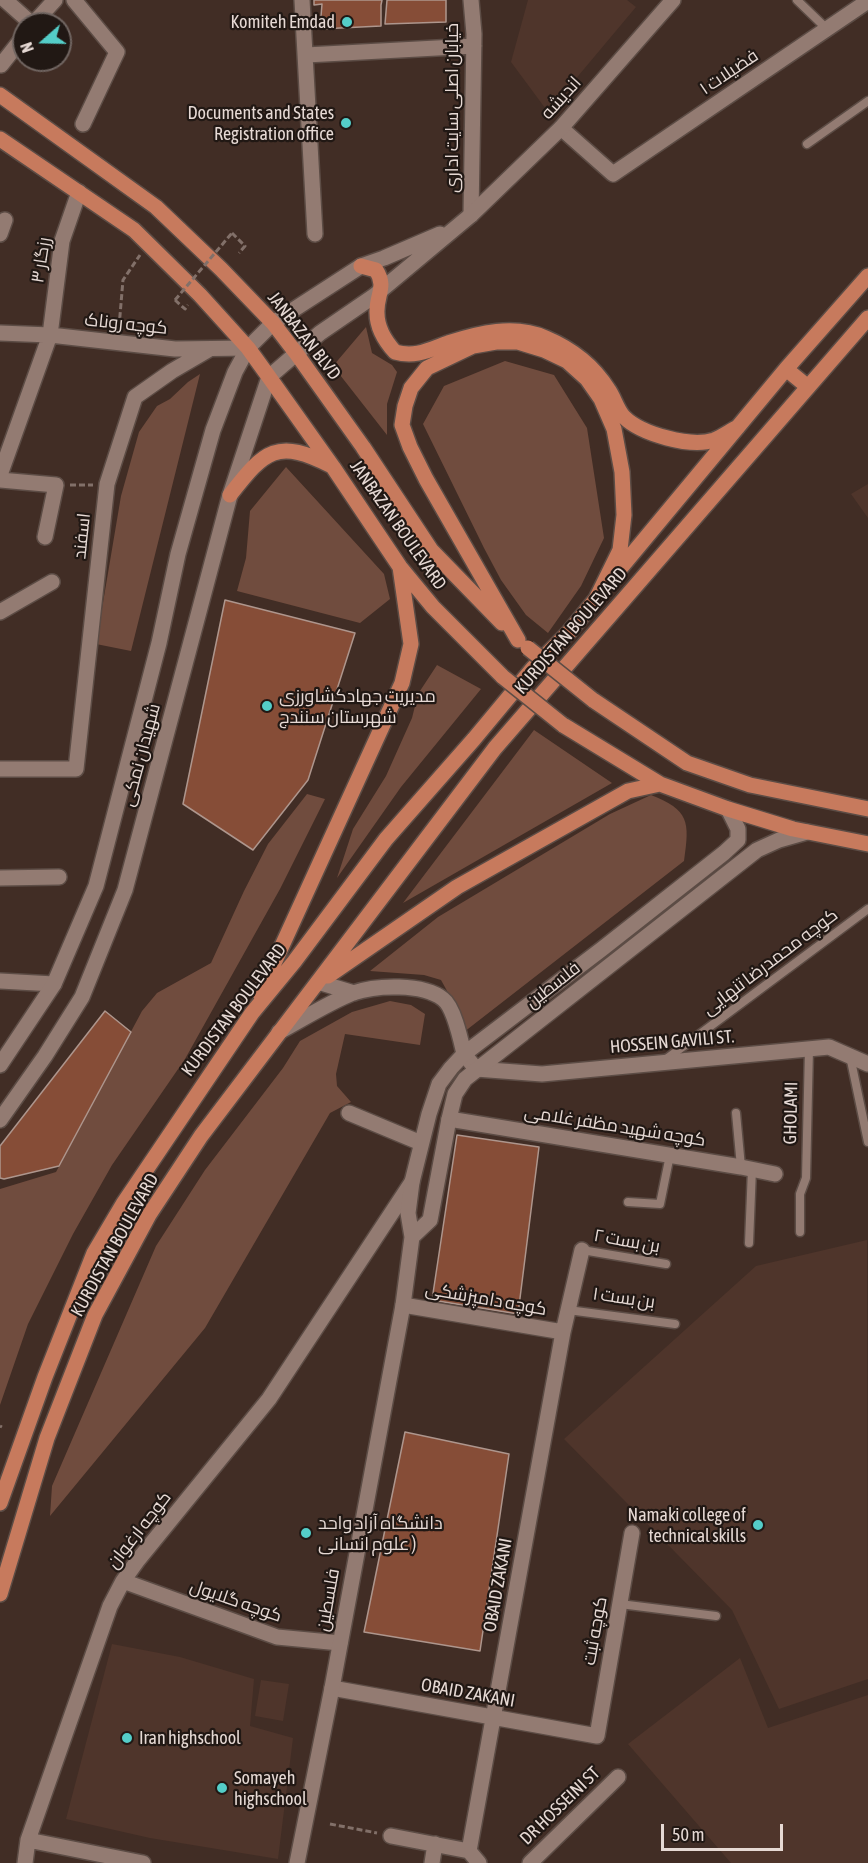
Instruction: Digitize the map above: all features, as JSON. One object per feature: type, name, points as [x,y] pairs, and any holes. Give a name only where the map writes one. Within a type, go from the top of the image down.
[{"type":"main road","name":"JANBAZAN BLVD","points":[[0,95],[156,207],[273,323],[363,447],[431,550],[523,644]]},
{"type":"main road","name":"JANBAZAN BOULEVARD","points":[[0,139],[134,230],[200,295],[248,348],[333,467],[400,567],[433,607],[503,677],[562,725],[660,784],[728,809],[807,831],[868,844]]},
{"type":"main road","points":[[361,266],[376,270],[382,279],[377,312],[380,331],[395,352],[405,355],[418,354],[469,336],[492,331],[517,331],[544,336],[571,350],[594,369],[609,389],[624,417],[650,433],[686,442],[713,441],[738,427]]},
{"type":"main road","name":"KURDISTAN BOULEVARD","points":[[0,1503],[45,1377],[94,1253],[123,1204],[252,1013],[294,962],[386,839],[533,668],[569,632],[786,369],[868,276]]},
{"type":"main road","name":"KURDISTAN BOULEVARD","points":[[0,1594],[48,1437],[95,1315],[149,1215],[201,1136],[495,748],[868,318]]},
{"type":"main road","name":"KURDISTAN BOULEVARD","points":[[523,644],[426,479],[402,425],[411,388],[427,368],[473,346],[496,342],[518,342],[544,350],[567,362],[586,379],[601,399],[614,429],[622,472],[624,515],[620,550],[596,599]]},
{"type":"main road","points":[[786,369],[808,387]]},
{"type":"main road","points":[[230,495],[252,466],[269,454],[290,451],[309,454],[333,467]]},
{"type":"main road","points":[[252,1013],[402,683],[411,644],[400,567]]},
{"type":"main road","points":[[523,644],[593,700],[687,763],[750,785],[868,809]]},
{"type":"main road","points":[[318,982],[457,887],[628,791],[660,784]]},
{"type":"street","points":[[5,0],[19,12]]},
{"type":"street","points":[[44,12],[55,0]]},
{"type":"street","points":[[74,0],[117,52],[83,124]]},
{"type":"street","points":[[302,0],[315,234]]},
{"type":"street","name":"خیابان اصلی سایت اداری","points":[[471,0],[474,46],[471,215]]},
{"type":"street","name":"اندیشه","points":[[269,377],[296,353],[381,290],[471,215],[561,128],[673,0]]},
{"type":"street","name":"فضیلات ۱","points":[[561,128],[613,174],[868,1]]},
{"type":"street","points":[[306,55],[474,46]]},
{"type":"street","points":[[1,65],[12,51]]},
{"type":"street","name":"رزگار ۳","points":[[0,475],[50,335],[62,241],[79,192]]},
{"type":"street","name":"اندیشه","points":[[248,348],[273,323],[361,266],[433,238],[471,215]]},
{"type":"street","name":"کوچه روناک","points":[[0,333],[50,335],[175,350],[248,348]]},
{"type":"street","name":"شهیدان نمکی","points":[[0,1065],[54,984],[96,886],[159,643],[184,531],[213,430],[235,372],[248,348]]},
{"type":"street","name":"اسفند","points":[[0,769],[76,769],[107,484],[135,397],[172,371],[208,350]]},
{"type":"street","name":"شهیدان نمکی","points":[[0,1120],[45,1056],[82,997],[125,890],[230,495],[269,377]]},
{"type":"street","points":[[0,480],[56,485],[45,537]]},
{"type":"street","points":[[0,612],[52,582]]},
{"type":"street","name":"فلسطین","points":[[297,1863],[332,1688],[402,1305],[412,1237],[408,1213],[412,1182],[421,1143],[440,1084],[464,1054],[593,957],[738,840],[738,829],[728,809]]},
{"type":"street","name":"فلسطین","points":[[412,1237],[430,1220],[455,1094],[465,1079],[757,850],[807,831]]},
{"type":"street","points":[[0,878],[59,877]]},
{"type":"street","points":[[0,981],[54,984]]},
{"type":"street","points":[[318,982],[354,993]]},
{"type":"street","points":[[278,1032],[354,993],[391,987],[424,989],[445,999],[458,1026],[464,1054],[476,1069]]},
{"type":"street","name":"HOSSEIN GAVILI ST.","points":[[476,1069],[542,1074],[829,1047],[868,1064]]},
{"type":"street","points":[[349,1113],[421,1143]]},
{"type":"street","name":"کوچه شهید مظفر غلامی","points":[[449,1119],[775,1174]]},
{"type":"street","name":"کوچه ارغوان","points":[[25,1863],[28,1840],[110,1606],[123,1581],[269,1399],[412,1182]]},
{"type":"street","name":"OBAID ZAKANI","points":[[469,1851],[563,1332],[582,1250]]},
{"type":"street","name":"کوچه دامپزشکی","points":[[402,1305],[563,1332]]},
{"type":"street","name":"کوچه ثبت","points":[[620,1604],[632,1533]]},
{"type":"street","name":"کوچه گلایول","points":[[123,1581],[277,1637],[340,1643]]},
{"type":"street","name":"OBAID ZAKANI","points":[[332,1688],[597,1736],[620,1604]]},
{"type":"street","name":"DR HOSSEINI ST","points":[[530,1863],[618,1777]]},
{"type":"street","points":[[391,1836],[469,1851],[479,1863]]},
{"type":"street","points":[[28,1840],[143,1863]]},
{"type":"street","points":[[432,1863],[435,1844]]},
{"type":"lane","points":[[797,0],[827,29]]},
{"type":"lane","points":[[807,144],[868,101]]},
{"type":"lane","name":"کوچه محمدرضا تنهایی","points":[[662,1062],[868,909]]},
{"type":"lane","name":"GHOLAMI","points":[[800,1232],[800,1194],[806,1178],[809,1049]]},
{"type":"lane","points":[[850,1056],[868,1142]]},
{"type":"lane","points":[[736,1113],[746,1168],[749,1244]]},
{"type":"lane","points":[[628,1202],[660,1204],[670,1155]]},
{"type":"lane","name":"بن بست ۲","points":[[582,1250],[666,1264]]},
{"type":"lane","name":"بن بست ۱","points":[[568,1310],[675,1324]]},
{"type":"lane","points":[[620,1604],[716,1616]]},
{"type":"path","points":[[188,305],[185,309],[175,300],[232,233],[245,246],[239,253]]},
{"type":"path","points":[[118,344],[123,280],[138,257],[150,244]]},
{"type":"path","points":[[56,485],[107,484]]},
{"type":"path","points":[[330,1824],[391,1836]]},
{"type":"shaded area","points":[[528,0],[627,0],[636,7],[548,112],[511,62]]},
{"type":"shaded area","points":[[366,327],[372,353],[392,365],[397,372],[387,404],[387,435],[333,366]]},
{"type":"shaded area","points":[[505,361],[554,375],[587,428],[604,538],[581,586],[548,633],[526,615],[501,580],[423,424],[444,386]]},
{"type":"shaded area","points":[[200,374],[131,651],[96,644],[121,496],[139,432],[157,406],[170,399]]},
{"type":"shaded area","points":[[286,467],[384,574],[390,599],[360,623],[237,591],[246,558],[250,511]]},
{"type":"shaded area","points":[[868,484],[868,518],[851,494]]},
{"type":"shaded area","points":[[437,665],[481,689],[401,787],[337,878],[353,829],[386,776],[412,718],[418,694]]},
{"type":"shaded area","points":[[534,730],[612,783],[403,903]]},
{"type":"shaded area","points":[[307,794],[325,799],[280,889],[185,1059],[112,1165],[73,1234],[28,1324],[0,1405],[0,1189],[56,1172],[142,1011],[157,993],[211,963],[268,844]]},
{"type":"shaded area","points":[[651,795],[673,806],[684,819],[687,836],[684,861],[464,1032],[457,1009],[441,980],[424,975],[370,971],[438,917],[610,814]]},
{"type":"shaded area","points":[[390,1001],[411,1005],[425,1014],[420,1045],[345,1034],[336,1074],[337,1086],[351,1102],[330,1113],[205,1328],[50,1516],[52,1486],[156,1246],[205,1170],[283,1068],[300,1041],[352,1012]]},
{"type":"shaded area","name":"Namaki college of technical skills","points":[[867,1240],[868,1679],[779,1709],[732,1610],[564,1439],[756,1266]]},
{"type":"shaded area","points":[[112,1644],[180,1657],[254,1679],[250,1726],[293,1738],[278,1859],[150,1838],[66,1819]]},
{"type":"shaded area","points":[[740,1658],[768,1728],[868,1695],[868,1863],[731,1863],[628,1744]]},
{"type":"shaded area","points":[[261,1680],[289,1684],[283,1721],[255,1716]]},
{"type":"building","points":[[314,0],[382,0],[381,26],[320,29],[322,4],[314,5]]},
{"type":"building","points":[[387,0],[446,0],[446,22],[385,24]]},
{"type":"building","name":"مدیریت جهادکشاورزی شهرستان سنندج","points":[[225,600],[355,633],[308,780],[253,850],[183,804]]},
{"type":"building","points":[[105,1011],[131,1032],[59,1166],[0,1178],[0,1146]]},
{"type":"building","points":[[457,1135],[539,1147],[518,1314],[432,1300]]},
{"type":"building","points":[[405,1432],[509,1454],[480,1651],[364,1632]]},
{"type":"place","name":"Komiteh Emdad","points":[[347,22]]},
{"type":"place","name":"Documents and States Registration office","points":[[346,123]]},
{"type":"place","name":"مدیریت جهادکشاورزی شهرستان سنندج","points":[[267,706]]},
{"type":"place","name":"Namaki college of technical skills","points":[[758,1525]]},
{"type":"place","name":"دانشگاه آزاد واحد علوم انسانی )","points":[[306,1533]]},
{"type":"place","name":"Iran highschool","points":[[127,1738]]},
{"type":"place","name":"Somayeh highschool","points":[[222,1788]]}]
